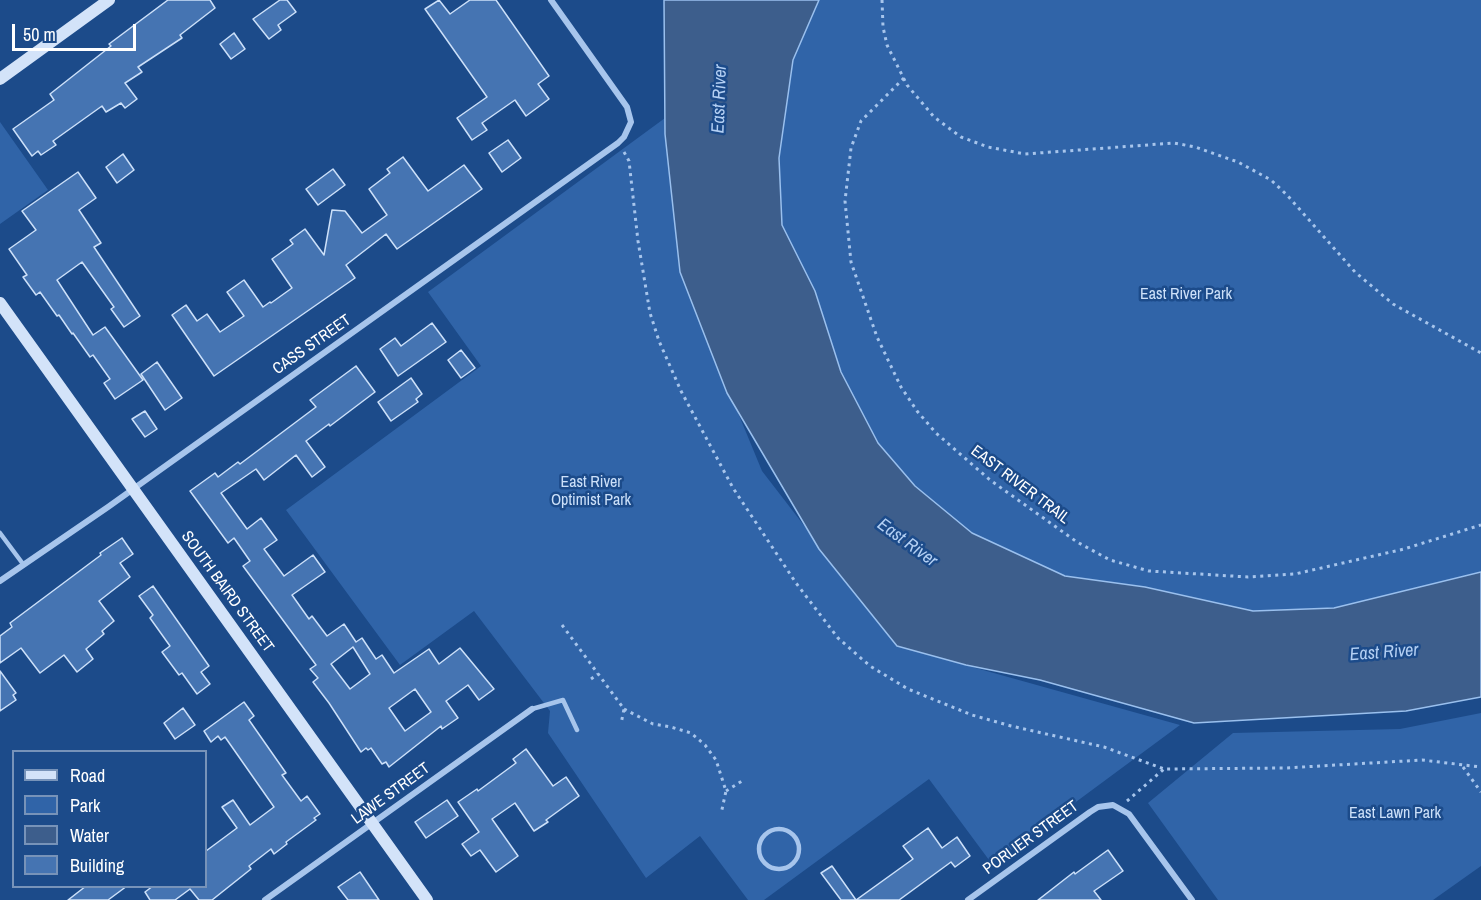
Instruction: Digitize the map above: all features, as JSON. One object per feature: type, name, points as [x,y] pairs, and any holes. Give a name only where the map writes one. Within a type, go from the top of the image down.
[{"type":"street","points":[[0,79],[109,0]]},
{"type":"street","name":"CASS STREET","points":[[0,581],[133,489],[624,137],[631,122],[627,107],[550,0]]},
{"type":"street","name":"SOUTH BAIRD STREET","points":[[0,303],[427,900]]},
{"type":"street","name":"LAWE STREET","points":[[266,900],[532,709]]},
{"type":"street","name":"PORLIER STREET","points":[[968,900],[1098,807],[1113,805],[1121,808]]},
{"type":"street","points":[[1121,808],[1129,814],[1192,900]]},
{"type":"lane","points":[[0,533],[23,564]]},
{"type":"lane","points":[[532,709],[563,700],[577,730]]},
{"type":"lane","points":[[780,828],[796,837],[799,850],[793,863],[781,869],[767,866],[759,855],[758,848],[759,841],[768,831],[780,828]]},
{"type":"path","points":[[882,0],[883,27],[887,45],[904,78],[923,106],[946,127],[973,143],[1025,153],[1174,143],[1195,147],[1238,162],[1271,180],[1355,272],[1384,296],[1407,312],[1481,353]]},
{"type":"path","name":"EAST RIVER TRAIL","points":[[904,78],[861,121],[851,148],[845,201],[851,262],[877,337],[901,387],[936,433],[990,480],[1077,542],[1110,560],[1149,570],[1248,577],[1295,574],[1382,555],[1481,525]]},
{"type":"path","points":[[618,143],[629,161],[638,241],[651,313],[659,341],[676,380],[714,456],[796,583],[838,638],[870,666],[908,689],[972,715],[1104,747],[1164,769],[1297,768],[1422,760],[1481,767]]},
{"type":"path","points":[[562,625],[624,709],[653,724],[691,733],[705,745],[716,760],[726,791],[722,814]]},
{"type":"path","points":[[591,679],[598,674]]},
{"type":"path","points":[[621,724],[624,709]]},
{"type":"path","points":[[1463,766],[1481,792]]},
{"type":"path","points":[[1121,808],[1164,769]]},
{"type":"path","points":[[726,791],[742,781]]},
{"type":"green space","name":"East River Park","points":[[819,0],[1481,0],[1481,572],[1334,608],[1253,611],[1145,587],[1065,576],[972,533],[915,486],[878,443],[841,372],[815,291],[782,225],[779,158],[793,60]]},
{"type":"green space","name":"East River Optimist Park","points":[[665,118],[680,272],[762,471],[897,646],[1180,725],[992,864],[929,779],[764,900],[748,900],[700,836],[646,878],[548,733],[550,711],[474,611],[400,665],[286,510],[481,366],[428,292]]},
{"type":"green space","points":[[0,122],[48,190],[0,224]]},
{"type":"green space","name":"East Lawn Park","points":[[1481,713],[1481,866],[1433,900],[1218,900],[1148,803],[1233,733],[1400,729]]},
{"type":"water","name":"East River","points":[[664,0],[819,0],[793,60],[779,158],[782,225],[815,291],[841,372],[878,443],[915,486],[972,533],[1065,576],[1145,587],[1253,611],[1334,608],[1481,572],[1481,697],[1406,711],[1194,723],[1040,680],[966,665],[897,646],[819,549],[727,393],[680,272],[665,134]]},
{"type":"building","points":[[168,0],[210,0],[215,8],[180,35],[182,38],[138,67],[142,72],[125,83],[137,99],[125,108],[121,103],[106,112],[102,106],[53,141],[56,145],[41,155],[38,151],[32,156],[13,129],[54,100],[50,94],[111,46],[109,44]]},
{"type":"building","points":[[280,0],[287,0],[296,12],[278,25],[281,30],[269,39],[253,19]]},
{"type":"building","points":[[439,0],[450,14],[470,0],[496,0],[549,76],[538,84],[549,99],[526,116],[515,100],[482,123],[487,130],[472,140],[457,118],[487,97],[425,9]]},
{"type":"building","points":[[234,33],[245,49],[231,59],[220,44]]},
{"type":"building","points":[[508,140],[521,158],[502,172],[489,153]]},
{"type":"building","points":[[123,154],[134,170],[117,183],[106,167]]},
{"type":"building","points":[[403,157],[428,191],[464,165],[482,189],[397,249],[386,234],[346,265],[355,278],[214,376],[172,315],[186,305],[197,321],[207,314],[220,332],[244,316],[227,292],[244,280],[263,307],[271,303],[292,288],[272,259],[293,244],[290,240],[305,229],[324,255],[332,210],[345,211],[362,233],[387,215],[369,189],[390,173],[387,169]]},
{"type":"building","points":[[333,169],[345,185],[318,205],[306,189]]},
{"type":"building","points":[[78,172],[96,198],[79,210],[101,243],[94,247],[140,316],[124,327],[111,309],[114,307],[82,262],[57,280],[93,335],[105,327],[143,380],[115,399],[104,383],[110,379],[93,355],[90,357],[59,315],[57,316],[40,292],[36,295],[23,277],[27,275],[9,249],[36,230],[22,211]]},
{"type":"building","points":[[432,323],[446,342],[398,376],[380,349],[395,338],[401,346]]},
{"type":"building","points":[[461,350],[475,368],[461,378],[448,360]]},
{"type":"building","points":[[157,362],[182,398],[165,410],[141,374]]},
{"type":"building","points":[[356,366],[375,392],[306,441],[325,467],[312,477],[296,455],[264,480],[256,469],[221,493],[247,529],[261,518],[277,540],[264,549],[284,576],[313,555],[325,572],[292,595],[309,619],[312,616],[327,636],[344,624],[356,642],[362,638],[376,659],[382,655],[394,673],[429,649],[439,664],[460,648],[494,689],[479,700],[468,685],[446,701],[458,718],[442,729],[441,726],[389,767],[386,762],[382,764],[371,748],[368,750],[366,748],[361,752],[313,682],[318,678],[310,669],[316,665],[243,566],[250,561],[234,538],[228,543],[190,491],[215,473],[218,477],[238,462],[240,464],[316,407],[310,400]],"holes":[[[353,647],[370,674],[350,689],[331,664]],[[415,689],[431,712],[405,731],[389,708]]]},
{"type":"building","points":[[411,378],[422,394],[416,399],[418,402],[391,421],[378,402]]},
{"type":"building","points":[[145,411],[157,429],[145,437],[132,419]]},
{"type":"building","points":[[122,538],[133,554],[120,563],[130,577],[99,601],[114,621],[102,631],[104,634],[86,649],[93,659],[77,672],[64,655],[40,673],[21,648],[0,663],[0,636],[12,627],[10,623]]},
{"type":"building","points":[[153,586],[209,666],[201,672],[210,684],[197,694],[182,673],[179,675],[162,652],[170,646],[150,618],[153,615],[139,596]]},
{"type":"building","points":[[0,671],[16,693],[13,695],[16,700],[0,711]]},
{"type":"building","points":[[244,702],[254,716],[249,720],[286,773],[282,775],[301,801],[307,796],[320,814],[314,818],[316,820],[274,854],[271,849],[249,866],[251,869],[212,900],[199,900],[190,889],[175,900],[150,900],[145,892],[150,888],[207,888],[207,850],[237,828],[222,807],[233,800],[250,825],[274,807],[225,737],[221,740],[218,736],[211,742],[204,731]]},
{"type":"building","points":[[183,708],[195,725],[175,739],[164,723]]},
{"type":"building","points":[[526,749],[553,786],[566,777],[579,796],[534,831],[515,803],[492,819],[518,856],[496,872],[480,850],[471,856],[462,844],[479,832],[458,802],[477,789],[478,791],[516,763],[513,759]]},
{"type":"building","points":[[447,800],[458,816],[426,838],[415,822]]},
{"type":"building","points":[[928,828],[942,848],[957,837],[970,856],[955,867],[951,862],[899,900],[856,900],[913,859],[903,846]]},
{"type":"building","points":[[1108,850],[1123,871],[1094,891],[1101,900],[1038,900],[1074,872],[1075,874]]},
{"type":"building","points":[[832,866],[856,900],[841,900],[821,873]]},
{"type":"building","points":[[360,872],[379,900],[348,900],[338,887]]},
{"type":"building","points":[[83,888],[124,888],[108,900],[68,900]]}]
